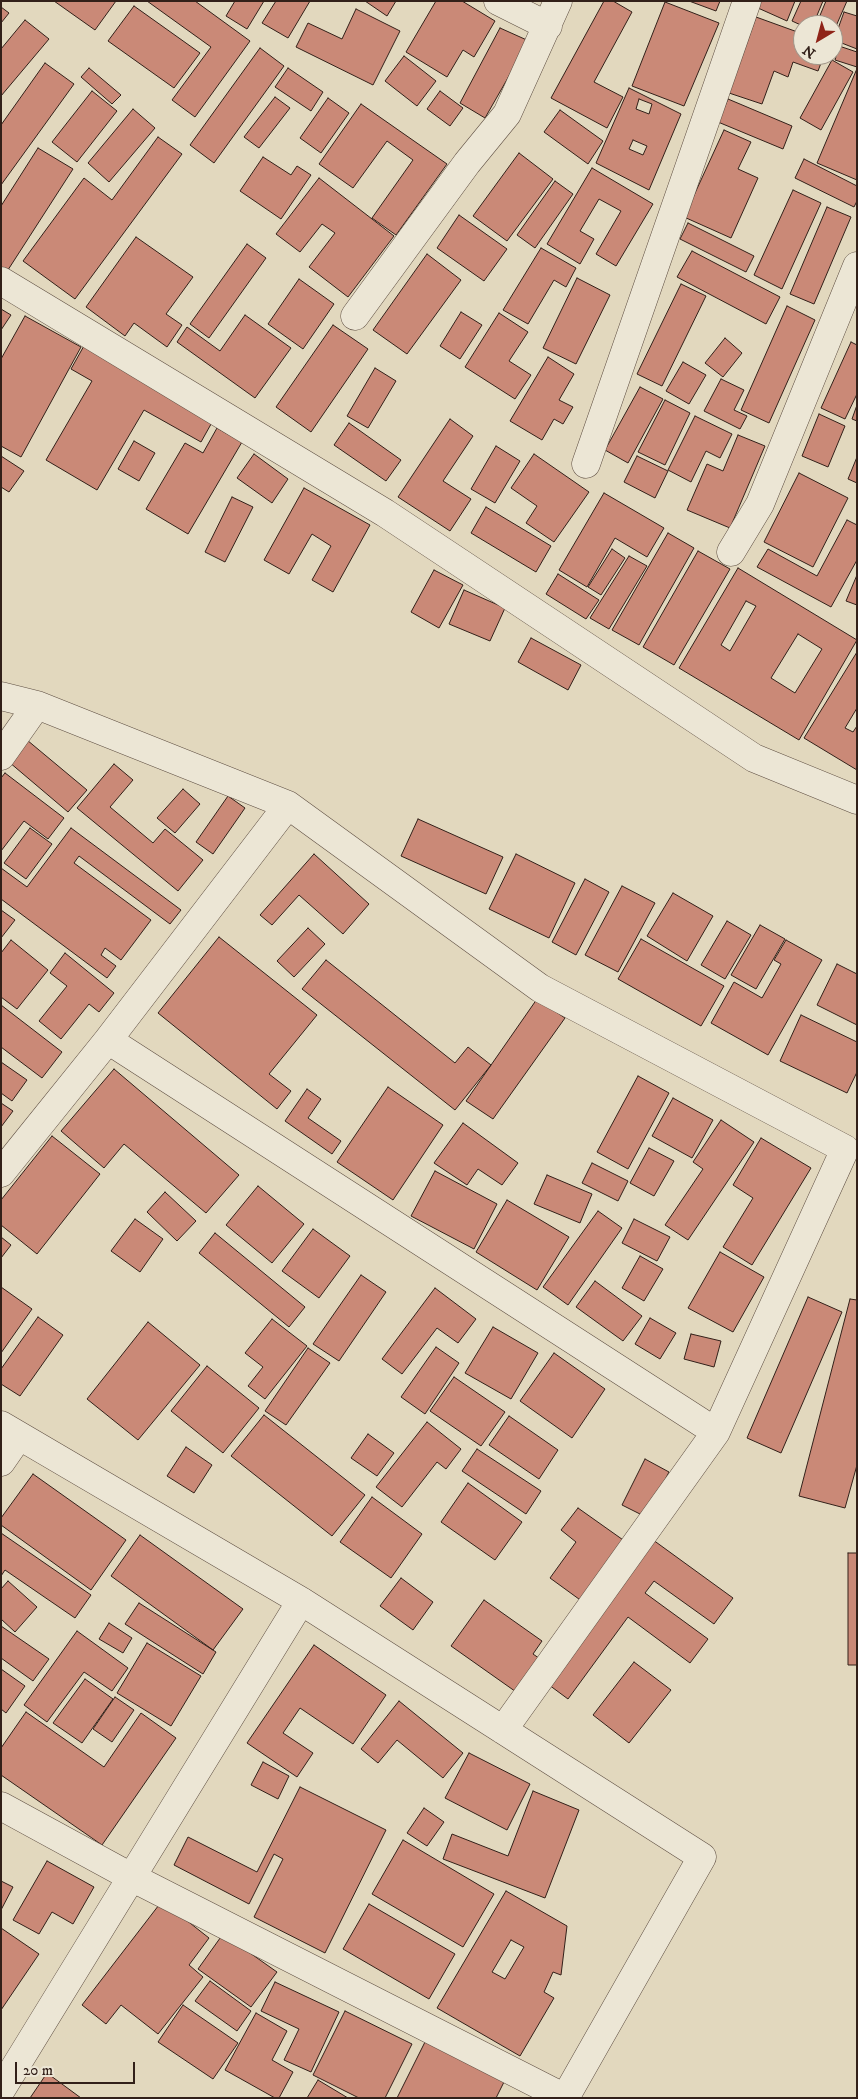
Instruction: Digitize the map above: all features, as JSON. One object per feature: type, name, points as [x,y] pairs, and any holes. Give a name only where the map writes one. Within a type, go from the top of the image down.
[{"type":"street","points":[[355,316],[467,163],[507,114],[553,14],[498,1]]},
{"type":"street","points":[[586,464],[747,1]]},
{"type":"street","points":[[731,552],[760,504],[857,266]]},
{"type":"street","points":[[1,281],[385,513],[754,758],[857,800]]},
{"type":"street","points":[[1,696],[37,705],[288,804],[540,988],[845,1149],[716,1432],[503,1730]]},
{"type":"street","points":[[1,756],[37,705]]},
{"type":"street","points":[[1,1173],[108,1040],[288,804]]},
{"type":"street","points":[[108,1040],[716,1432]]},
{"type":"street","points":[[1,1462],[10,1430],[301,1602],[702,1857],[565,2098],[133,1878],[1,1806]]},
{"type":"street","points":[[1,2090],[301,1602]]},
{"type":"building","points":[[54,1],[116,1],[95,30]]},
{"type":"building","points":[[147,1],[195,1],[250,41],[195,117],[172,100],[211,47]]},
{"type":"building","points":[[235,1],[264,1],[247,29],[226,16]]},
{"type":"building","points":[[276,1],[310,1],[288,38],[262,23]]},
{"type":"building","points":[[365,1],[396,1],[387,16]]},
{"type":"building","points":[[436,1],[462,1],[495,21],[474,57],[463,50],[447,77],[406,52]]},
{"type":"building","points":[[604,1],[613,1],[632,12],[594,82],[623,97],[607,128],[551,98]]},
{"type":"building","points":[[689,1],[720,1],[716,11]]},
{"type":"building","points":[[761,1],[795,1],[787,21],[758,8]]},
{"type":"building","points":[[801,1],[823,1],[817,15],[795,15]]},
{"type":"building","points":[[826,1],[847,1],[841,15],[820,15]]},
{"type":"building","points":[[665,2],[719,23],[684,106],[632,86]]},
{"type":"building","points":[[134,6],[200,53],[174,88],[108,41]]},
{"type":"building","points":[[1,7],[9,13],[1,23]]},
{"type":"building","points":[[356,9],[400,31],[373,85],[296,47],[308,23],[342,39]]},
{"type":"building","points":[[844,12],[857,16],[857,49],[843,44]]},
{"type":"building","points":[[756,17],[793,30],[793,62],[788,77],[774,71],[762,104],[729,93]]},
{"type":"building","points":[[25,20],[49,39],[1,96],[1,49]]},
{"type":"building","points":[[500,28],[529,41],[485,118],[460,103]]},
{"type":"building","points":[[843,47],[857,52],[857,67],[843,63]]},
{"type":"building","points":[[260,48],[284,66],[214,163],[190,145]]},
{"type":"building","points":[[404,56],[436,81],[417,106],[385,81]]},
{"type":"building","points":[[45,63],[74,84],[1,185],[1,125]]},
{"type":"building","points":[[801,65],[820,65],[818,71]]},
{"type":"building","points":[[829,65],[841,65],[853,72],[821,130],[800,118]]},
{"type":"building","points":[[89,68],[121,95],[112,104],[81,77]]},
{"type":"building","points":[[288,68],[323,92],[311,111],[275,87]]},
{"type":"building","points":[[857,71],[857,180],[817,163]]},
{"type":"building","points":[[629,88],[681,114],[649,190],[596,163]],"holes":[[[639,99],[652,104],[649,114],[636,109]],[[633,140],[647,146],[643,155],[629,149]]]},
{"type":"building","points":[[92,91],[117,111],[77,162],[52,142]]},
{"type":"building","points":[[440,91],[463,108],[450,126],[427,109]]},
{"type":"building","points":[[275,97],[290,108],[259,148],[244,137]]},
{"type":"building","points":[[328,98],[349,113],[321,153],[300,138]]},
{"type":"building","points":[[728,99],[792,126],[783,149],[718,122]]},
{"type":"building","points":[[361,104],[447,164],[396,235],[372,218],[413,160],[387,141],[353,188],[319,164]]},
{"type":"building","points":[[133,109],[155,128],[109,182],[88,163]]},
{"type":"building","points":[[560,110],[603,141],[588,164],[544,132]]},
{"type":"building","points":[[724,130],[751,142],[738,169],[758,178],[731,238],[684,217]]},
{"type":"building","points":[[158,137],[182,154],[75,299],[23,261],[84,178],[112,200]]},
{"type":"building","points":[[38,148],[73,169],[6,273],[1,270],[1,206]]},
{"type":"building","points":[[519,153],[553,179],[507,241],[473,216]]},
{"type":"building","points":[[263,157],[291,175],[297,166],[311,175],[281,219],[240,191]]},
{"type":"building","points":[[804,159],[857,186],[857,201],[854,207],[795,178]]},
{"type":"building","points":[[592,168],[653,204],[616,266],[596,254],[621,211],[599,199],[580,231],[594,239],[580,264],[547,244]]},
{"type":"building","points":[[319,178],[394,236],[348,297],[309,267],[335,233],[322,224],[300,252],[276,234]]},
{"type":"building","points":[[555,181],[573,194],[535,248],[517,235]]},
{"type":"building","points":[[793,190],[821,203],[782,289],[754,275]]},
{"type":"building","points":[[827,207],[851,217],[814,304],[790,294]]},
{"type":"building","points":[[459,215],[507,249],[484,281],[437,248]]},
{"type":"building","points":[[688,223],[754,256],[746,272],[680,239]]},
{"type":"building","points":[[136,237],[193,277],[166,314],[182,325],[167,347],[134,323],[125,336],[86,307]]},
{"type":"building","points":[[247,244],[266,258],[209,338],[190,324]]},
{"type":"building","points":[[541,248],[576,268],[566,287],[554,280],[528,324],[503,310]]},
{"type":"building","points":[[692,251],[780,297],[766,324],[677,277]]},
{"type":"building","points":[[427,254],[461,280],[407,354],[373,330]]},
{"type":"building","points":[[577,278],[610,295],[576,364],[543,348]]},
{"type":"building","points":[[299,279],[334,304],[303,349],[268,324]]},
{"type":"building","points":[[681,284],[706,296],[662,386],[637,374]]},
{"type":"building","points":[[787,306],[815,320],[769,423],[741,410]]},
{"type":"building","points":[[1,309],[11,315],[1,330]]},
{"type":"building","points":[[461,312],[482,325],[460,359],[440,346]]},
{"type":"building","points":[[499,313],[528,332],[509,361],[531,375],[515,399],[465,367]]},
{"type":"building","points":[[245,315],[291,348],[255,398],[177,342],[187,327],[220,351]]},
{"type":"building","points":[[25,316],[81,347],[21,457],[1,446],[1,359]]},
{"type":"building","points":[[333,325],[368,349],[311,432],[276,407]]},
{"type":"building","points":[[725,338],[742,353],[723,377],[705,363]]},
{"type":"building","points":[[851,342],[857,345],[857,394],[845,419],[821,408]]},
{"type":"building","points":[[85,344],[215,417],[201,442],[144,410],[97,490],[46,460],[92,381],[71,369]]},
{"type":"building","points":[[548,357],[574,374],[559,400],[573,407],[563,424],[554,419],[542,440],[510,421]]},
{"type":"building","points":[[683,362],[706,375],[689,404],[666,391]]},
{"type":"building","points":[[375,368],[396,381],[368,428],[347,416]]},
{"type":"building","points":[[721,379],[744,390],[734,410],[747,416],[740,429],[704,411]]},
{"type":"building","points":[[640,387],[663,399],[628,463],[605,450]]},
{"type":"building","points":[[665,400],[690,413],[665,465],[638,452]]},
{"type":"building","points":[[857,405],[857,421],[852,419]]},
{"type":"building","points":[[819,414],[845,426],[828,467],[802,456]]},
{"type":"building","points":[[695,416],[732,434],[720,458],[706,451],[691,482],[668,470]]},
{"type":"building","points":[[450,419],[473,436],[443,481],[471,499],[450,531],[398,497]]},
{"type":"building","points":[[349,423],[401,460],[386,481],[334,445]]},
{"type":"building","points":[[217,428],[242,442],[188,534],[146,509],[185,443],[203,453]]},
{"type":"building","points":[[738,435],[765,446],[730,528],[687,510],[707,464],[723,471]]},
{"type":"building","points":[[134,441],[155,453],[139,481],[118,469]]},
{"type":"building","points":[[496,446],[520,461],[495,503],[471,489]]},
{"type":"building","points":[[254,454],[288,479],[272,503],[237,478]]},
{"type":"building","points":[[534,454],[589,492],[554,542],[526,523],[537,506],[511,488]]},
{"type":"building","points":[[1,456],[24,471],[9,492],[1,487]]},
{"type":"building","points":[[637,456],[668,471],[655,498],[624,482]]},
{"type":"building","points":[[857,457],[857,483],[848,479]]},
{"type":"building","points":[[799,473],[848,498],[813,567],[764,542]]},
{"type":"building","points":[[304,488],[370,525],[333,592],[312,580],[331,546],[312,534],[289,574],[264,560]]},
{"type":"building","points":[[604,493],[664,528],[647,557],[615,538],[587,587],[559,570]]},
{"type":"building","points":[[232,497],[253,507],[225,562],[205,552]]},
{"type":"building","points":[[486,507],[551,546],[536,572],[471,533]]},
{"type":"building","points":[[847,520],[857,525],[857,560],[831,607],[757,567],[768,549],[817,576]]},
{"type":"building","points":[[668,533],[694,548],[639,645],[612,630]]},
{"type":"building","points":[[612,549],[625,558],[601,595],[588,587]]},
{"type":"building","points":[[698,551],[730,569],[674,665],[643,647]]},
{"type":"building","points":[[629,556],[647,566],[609,629],[590,618]]},
{"type":"building","points":[[738,568],[857,640],[799,740],[679,668]],"holes":[[[746,601],[756,606],[730,651],[721,645]],[[798,634],[822,649],[795,693],[771,678]]]},
{"type":"building","points":[[434,570],[463,585],[439,628],[411,612]]},
{"type":"building","points":[[558,574],[599,600],[586,619],[546,594]]},
{"type":"building","points":[[857,575],[857,605],[846,601]]},
{"type":"building","points":[[464,590],[505,608],[490,641],[449,624]]},
{"type":"building","points":[[531,638],[581,665],[568,690],[518,662]]},
{"type":"building","points":[[857,652],[857,708],[845,728],[853,732],[857,726],[857,770],[804,738]]},
{"type":"building","points":[[27,740],[87,790],[68,812],[9,762]]},
{"type":"building","points":[[114,764],[133,780],[110,807],[153,843],[165,829],[203,860],[178,891],[77,808]]},
{"type":"building","points":[[5,773],[64,818],[48,839],[24,821],[1,851],[1,778]]},
{"type":"building","points":[[183,789],[200,804],[175,833],[157,818]]},
{"type":"building","points":[[228,796],[245,808],[213,854],[196,842]]},
{"type":"building","points":[[418,819],[503,857],[486,894],[401,856]]},
{"type":"building","points":[[30,828],[52,844],[26,879],[4,863]]},
{"type":"building","points":[[71,828],[181,910],[170,924],[79,856],[74,863],[151,920],[121,960],[105,948],[101,955],[116,966],[107,978],[1,899],[1,868],[27,887]]},
{"type":"building","points":[[314,854],[369,904],[343,934],[299,895],[272,925],[260,915]]},
{"type":"building","points":[[516,854],[575,883],[549,938],[489,909]]},
{"type":"building","points":[[585,879],[609,892],[576,955],[552,942]]},
{"type":"building","points":[[622,886],[655,903],[618,972],[585,955]]},
{"type":"building","points":[[673,893],[713,916],[687,961],[647,936]]},
{"type":"building","points":[[1,910],[15,920],[1,938]]},
{"type":"building","points":[[727,921],[751,935],[725,979],[701,965]]},
{"type":"building","points":[[760,925],[785,939],[756,989],[731,975]]},
{"type":"building","points":[[308,928],[325,944],[294,977],[277,961]]},
{"type":"building","points":[[219,937],[317,1015],[269,1074],[291,1091],[277,1109],[158,1013]]},
{"type":"building","points":[[641,939],[724,986],[701,1026],[618,979]]},
{"type":"building","points":[[11,940],[48,970],[17,1009],[1,997],[1,953]]},
{"type":"building","points":[[786,940],[822,960],[768,1055],[711,1023],[734,982],[762,998],[781,964],[774,960]]},
{"type":"building","points":[[65,953],[114,993],[99,1012],[89,1004],[61,1039],[39,1021],[67,986],[50,973]]},
{"type":"building","points":[[326,960],[455,1063],[468,1047],[491,1065],[455,1110],[302,989]]},
{"type":"building","points":[[837,964],[857,974],[857,1025],[817,1005]]},
{"type":"building","points":[[537,999],[565,1018],[493,1119],[466,1101]]},
{"type":"building","points":[[1,1005],[62,1052],[42,1078],[1,1047]]},
{"type":"building","points":[[801,1015],[857,1042],[857,1072],[847,1093],[780,1061]]},
{"type":"building","points":[[1,1062],[27,1080],[12,1101],[1,1093]]},
{"type":"building","points":[[114,1069],[239,1175],[206,1213],[124,1144],[104,1168],[61,1131]]},
{"type":"building","points":[[638,1076],[669,1093],[628,1169],[597,1152]]},
{"type":"building","points":[[388,1087],[443,1125],[393,1200],[337,1162]]},
{"type":"building","points":[[307,1089],[321,1099],[308,1118],[341,1141],[332,1154],[285,1121]]},
{"type":"building","points":[[673,1098],[713,1120],[692,1158],[652,1136]]},
{"type":"building","points":[[1,1103],[13,1111],[1,1127]]},
{"type":"building","points":[[721,1120],[754,1142],[688,1240],[665,1225],[703,1169],[693,1162]]},
{"type":"building","points":[[463,1123],[518,1163],[502,1185],[478,1169],[467,1185],[434,1163]]},
{"type":"building","points":[[52,1136],[100,1174],[37,1254],[1,1225],[1,1200]]},
{"type":"building","points":[[761,1138],[811,1168],[752,1265],[723,1247],[753,1198],[733,1185]]},
{"type":"building","points":[[649,1148],[674,1161],[654,1196],[630,1183]]},
{"type":"building","points":[[592,1163],[628,1181],[618,1201],[582,1183]]},
{"type":"building","points":[[435,1171],[497,1204],[474,1249],[411,1216]]},
{"type":"building","points":[[547,1175],[592,1194],[580,1223],[534,1204]]},
{"type":"building","points":[[258,1186],[304,1224],[272,1263],[226,1225]]},
{"type":"building","points":[[165,1192],[196,1221],[177,1241],[147,1212]]},
{"type":"building","points":[[507,1200],[569,1237],[537,1290],[476,1252]]},
{"type":"building","points":[[598,1211],[622,1228],[568,1305],[543,1287]]},
{"type":"building","points":[[135,1219],[163,1239],[140,1272],[111,1251]]},
{"type":"building","points":[[634,1219],[670,1237],[657,1261],[622,1243]]},
{"type":"building","points":[[313,1229],[350,1256],[319,1298],[282,1271]]},
{"type":"building","points":[[215,1233],[305,1307],[289,1327],[199,1253]]},
{"type":"building","points":[[1,1237],[11,1245],[1,1258]]},
{"type":"building","points":[[720,1252],[764,1277],[733,1332],[688,1308]]},
{"type":"building","points":[[640,1256],[663,1269],[644,1301],[622,1288]]},
{"type":"building","points":[[361,1275],[386,1292],[339,1361],[313,1344]]},
{"type":"building","points":[[595,1281],[642,1316],[623,1341],[576,1307]]},
{"type":"building","points":[[1,1287],[32,1309],[1,1353]]},
{"type":"building","points":[[435,1288],[476,1319],[458,1343],[437,1328],[402,1374],[382,1359]]},
{"type":"building","points":[[808,1297],[842,1312],[781,1453],[747,1438]]},
{"type":"building","points":[[850,1299],[857,1300],[857,1465],[845,1508],[799,1496]]},
{"type":"building","points":[[38,1317],[63,1335],[20,1396],[1,1384],[1,1369]]},
{"type":"building","points":[[650,1318],[676,1333],[660,1359],[635,1344]]},
{"type":"building","points":[[272,1319],[307,1346],[265,1399],[248,1386],[263,1367],[245,1353]]},
{"type":"building","points":[[148,1322],[200,1365],[138,1440],[87,1399]]},
{"type":"building","points":[[493,1327],[538,1353],[511,1399],[465,1373]]},
{"type":"building","points":[[691,1334],[721,1341],[714,1367],[684,1359]]},
{"type":"building","points":[[436,1347],[459,1363],[425,1414],[401,1397]]},
{"type":"building","points":[[308,1348],[330,1363],[286,1425],[265,1411]]},
{"type":"building","points":[[554,1353],[605,1389],[572,1438],[520,1401]]},
{"type":"building","points":[[207,1366],[259,1408],[223,1453],[171,1411]]},
{"type":"building","points":[[454,1377],[505,1412],[481,1446],[430,1411]]},
{"type":"building","points":[[264,1415],[365,1495],[332,1536],[231,1456]]},
{"type":"building","points":[[509,1416],[558,1450],[539,1479],[489,1445]]},
{"type":"building","points":[[427,1422],[461,1449],[446,1469],[437,1462],[402,1507],[376,1487]]},
{"type":"building","points":[[368,1434],[394,1453],[377,1476],[351,1458]]},
{"type":"building","points":[[186,1447],[212,1465],[194,1493],[167,1476]]},
{"type":"building","points":[[477,1449],[541,1491],[526,1514],[462,1471]]},
{"type":"building","points":[[645,1459],[669,1472],[646,1517],[622,1505]]},
{"type":"building","points":[[33,1474],[126,1540],[91,1590],[1,1525],[1,1518]]},
{"type":"building","points":[[468,1483],[522,1522],[495,1560],[441,1522]]},
{"type":"building","points":[[372,1497],[422,1534],[391,1578],[340,1542]]},
{"type":"building","points":[[578,1508],[626,1542],[583,1602],[550,1578],[576,1542],[561,1530]]},
{"type":"building","points":[[1,1533],[91,1595],[75,1618],[5,1570],[1,1576]]},
{"type":"building","points":[[140,1535],[243,1609],[213,1650],[111,1576]]},
{"type":"building","points":[[649,1537],[733,1598],[714,1624],[654,1581],[645,1593],[708,1639],[690,1663],[628,1617],[568,1699],[545,1682]]},
{"type":"building","points":[[848,1553],[857,1553],[857,1665],[848,1665]]},
{"type":"building","points":[[401,1578],[433,1602],[413,1630],[380,1606]]},
{"type":"building","points":[[8,1581],[37,1607],[15,1632],[1,1619],[1,1589]]},
{"type":"building","points":[[484,1600],[542,1641],[533,1654],[543,1661],[519,1694],[451,1646]]},
{"type":"building","points":[[139,1603],[216,1652],[203,1674],[125,1624]]},
{"type":"building","points":[[109,1623],[132,1638],[123,1653],[99,1639]]},
{"type":"building","points":[[1,1626],[49,1659],[33,1681],[1,1658]]},
{"type":"building","points":[[77,1631],[128,1668],[112,1691],[84,1672],[47,1722],[24,1705]]},
{"type":"building","points":[[147,1643],[201,1676],[171,1726],[117,1693]]},
{"type":"building","points":[[314,1645],[386,1695],[353,1744],[300,1708],[283,1733],[313,1753],[297,1777],[247,1743]]},
{"type":"building","points":[[634,1662],[671,1690],[629,1743],[593,1715]]},
{"type":"building","points":[[1,1669],[25,1686],[6,1713],[1,1709]]},
{"type":"building","points":[[85,1679],[113,1699],[82,1743],[53,1723]]},
{"type":"building","points":[[115,1697],[134,1710],[112,1742],[93,1729]]},
{"type":"building","points":[[399,1701],[463,1753],[443,1778],[397,1740],[378,1763],[361,1749]]},
{"type":"building","points":[[26,1712],[104,1767],[141,1713],[176,1738],[102,1845],[1,1775],[1,1748]]},
{"type":"building","points":[[469,1753],[530,1784],[507,1830],[445,1798]]},
{"type":"building","points":[[263,1762],[289,1776],[278,1799],[251,1785]]},
{"type":"building","points":[[300,1787],[386,1830],[325,1953],[254,1917],[283,1859],[274,1854],[249,1904],[174,1865],[188,1837],[257,1872]]},
{"type":"building","points":[[533,1791],[579,1810],[545,1898],[443,1859],[452,1834],[508,1856]]},
{"type":"building","points":[[424,1808],[444,1822],[427,1846],[407,1833]]},
{"type":"building","points":[[403,1840],[494,1894],[463,1947],[372,1894]]},
{"type":"building","points":[[47,1861],[94,1887],[73,1924],[52,1912],[39,1934],[13,1920]]},
{"type":"building","points":[[1,1881],[13,1887],[1,1910]]},
{"type":"building","points":[[506,1891],[567,1926],[561,1975],[553,1972],[544,1992],[554,1998],[520,2056],[437,2008]],"holes":[[[511,1940],[524,1947],[505,1979],[492,1972]]]},
{"type":"building","points":[[162,1901],[209,1938],[189,1965],[203,1977],[158,2034],[121,2005],[106,2024],[82,2005]]},
{"type":"building","points":[[369,1904],[455,1954],[429,1999],[343,1949]]},
{"type":"building","points":[[1,1928],[39,1954],[1,2010]]},
{"type":"building","points":[[223,1934],[277,1972],[251,2007],[198,1969]]},
{"type":"building","points":[[210,1981],[251,2011],[237,2031],[195,2001]]},
{"type":"building","points":[[275,1982],[339,2012],[311,2072],[284,2060],[299,2029],[261,2011]]},
{"type":"building","points":[[183,2005],[238,2043],[213,2079],[158,2042]]},
{"type":"building","points":[[345,2011],[412,2044],[385,2098],[359,2098],[313,2075]]},
{"type":"building","points":[[256,2013],[287,2031],[272,2060],[293,2072],[279,2098],[275,2098],[225,2070]]},
{"type":"building","points":[[427,2038],[506,2078],[496,2098],[397,2098]]},
{"type":"building","points":[[47,2073],[81,2098],[30,2098]]},
{"type":"building","points":[[318,2080],[348,2098],[307,2098]]}]
